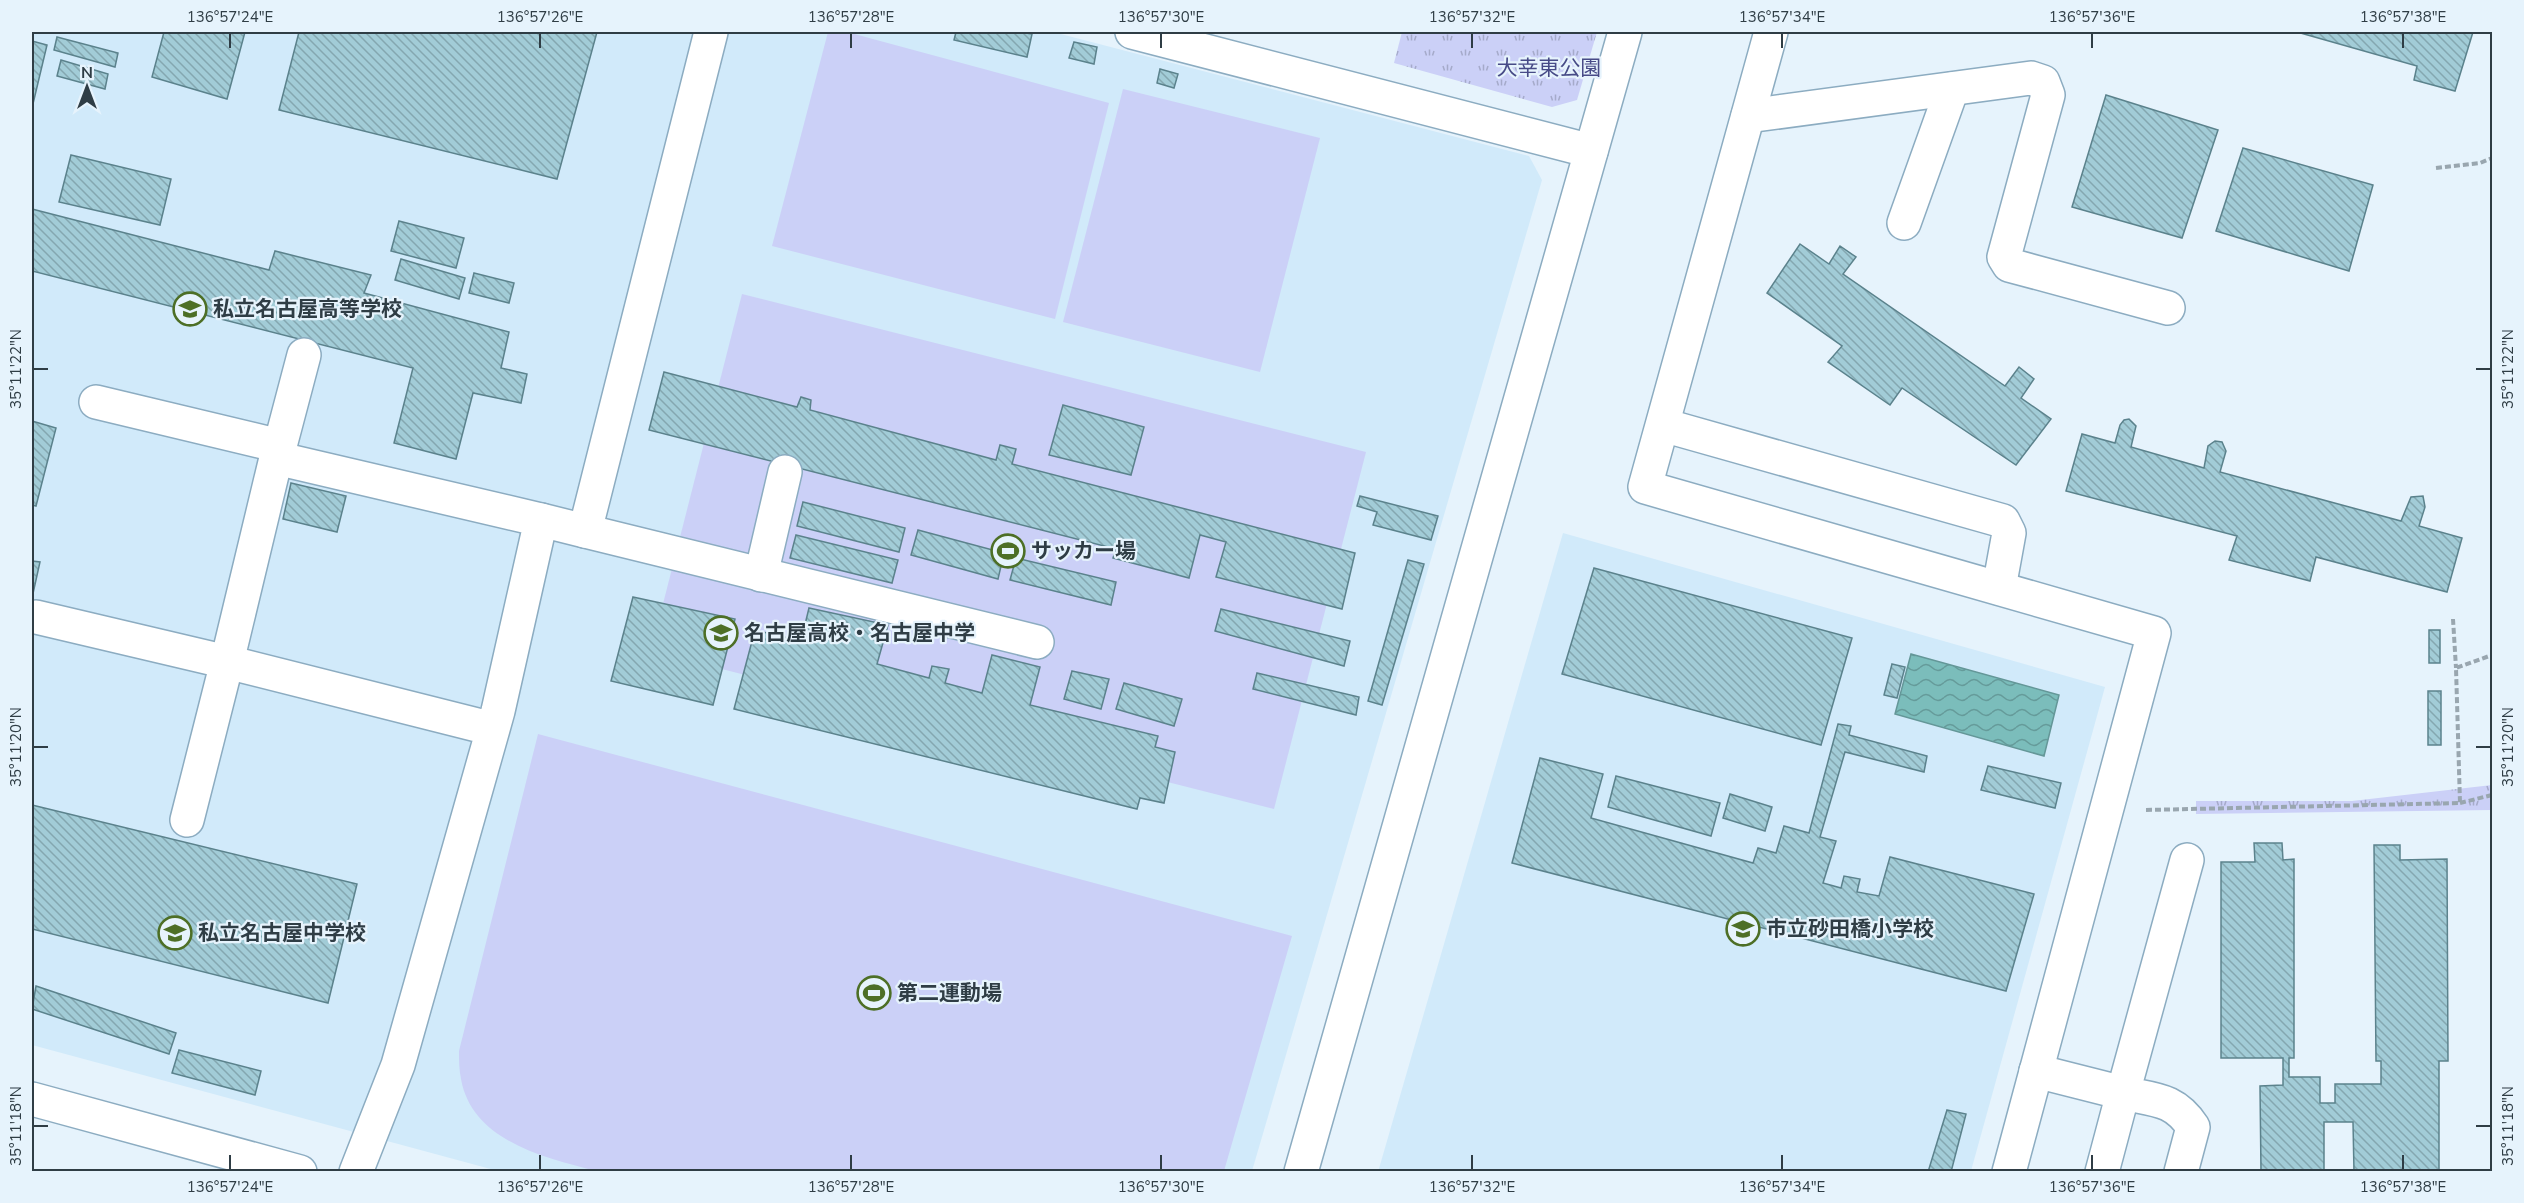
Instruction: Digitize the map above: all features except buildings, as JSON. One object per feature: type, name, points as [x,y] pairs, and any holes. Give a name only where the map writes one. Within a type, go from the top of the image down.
[{"type":"street","points":[[585,531],[711,32]]},
{"type":"street","points":[[1132,32],[1591,151]]},
{"type":"street","points":[[1301,1172],[1626,32]]},
{"type":"street","points":[[1771,32],[1645,487],[2154,633],[2009,1172]]},
{"type":"street","points":[[1748,116],[2031,78],[2043,82],[2048,95],[2004,257],[2009,265],[2168,308]]},
{"type":"street","points":[[1904,223],[1952,89]]},
{"type":"street","points":[[187,820],[304,355]]},
{"type":"street","points":[[96,402],[541,520],[1037,642]]},
{"type":"street","points":[[1663,425],[2003,521],[2009,533],[1999,588]]},
{"type":"street","points":[[761,574],[785,472]]},
{"type":"street","points":[[356,1172],[398,1065],[493,729],[541,520]]},
{"type":"street","points":[[36,617],[493,729]]},
{"type":"street","points":[[2102,1172],[2187,860]]},
{"type":"street","points":[[2036,1071],[2171,1103],[2183,1112],[2193,1126],[2181,1172]]},
{"type":"street","points":[[32,1099],[300,1172]]},
{"type":"path","points":[[2436,168],[2480,163],[2493,158]]},
{"type":"path","points":[[2453,619],[2460,803]]},
{"type":"path","points":[[2456,668],[2493,656]]},
{"type":"path","points":[[2106,812],[2199,807],[2460,803],[2493,795]]},
{"type":"shaded area","name":"名古屋高校・名古屋中学","points":[[32,32],[1053,32],[1529,156],[1542,180],[1252,1171],[498,1171],[32,1045]]},
{"type":"shaded area","name":"市立砂田橋小学校","points":[[1563,533],[2105,687],[1971,1171],[1378,1172]]},
{"type":"green space","points":[[828,32],[847,32],[1109,103],[1055,319],[772,246]]},
{"type":"green space","name":"大幸東公園","points":[[1402,32],[1597,32],[1577,100],[1552,107],[1394,63]]},
{"type":"green space","points":[[1123,89],[1320,138],[1260,372],[1063,322]]},
{"type":"green space","name":"サッカー場","points":[[742,294],[1366,452],[1274,809],[651,651]]},
{"type":"green space","name":"第二運動場","points":[[538,734],[1292,936],[1224,1171],[596,1171],[534,1153],[495,1132],[480,1118],[468,1100],[460,1076],[459,1051]]},
{"type":"green space","points":[[2492,785],[2492,810],[2196,814],[2196,801],[2352,801]]},
{"type":"water","points":[[1911,654],[2059,695],[2044,756],[1895,714]]},
{"type":"place","name":"私立名古屋高等学校","points":[[190,309]]},
{"type":"place","name":"サッカー場","points":[[1008,551]]},
{"type":"place","name":"名古屋高校・名古屋中学","points":[[721,633]]},
{"type":"place","name":"市立砂田橋小学校","points":[[1743,929]]},
{"type":"place","name":"私立名古屋中学校","points":[[175,933]]},
{"type":"place","name":"第二運動場","points":[[874,993]]}]
